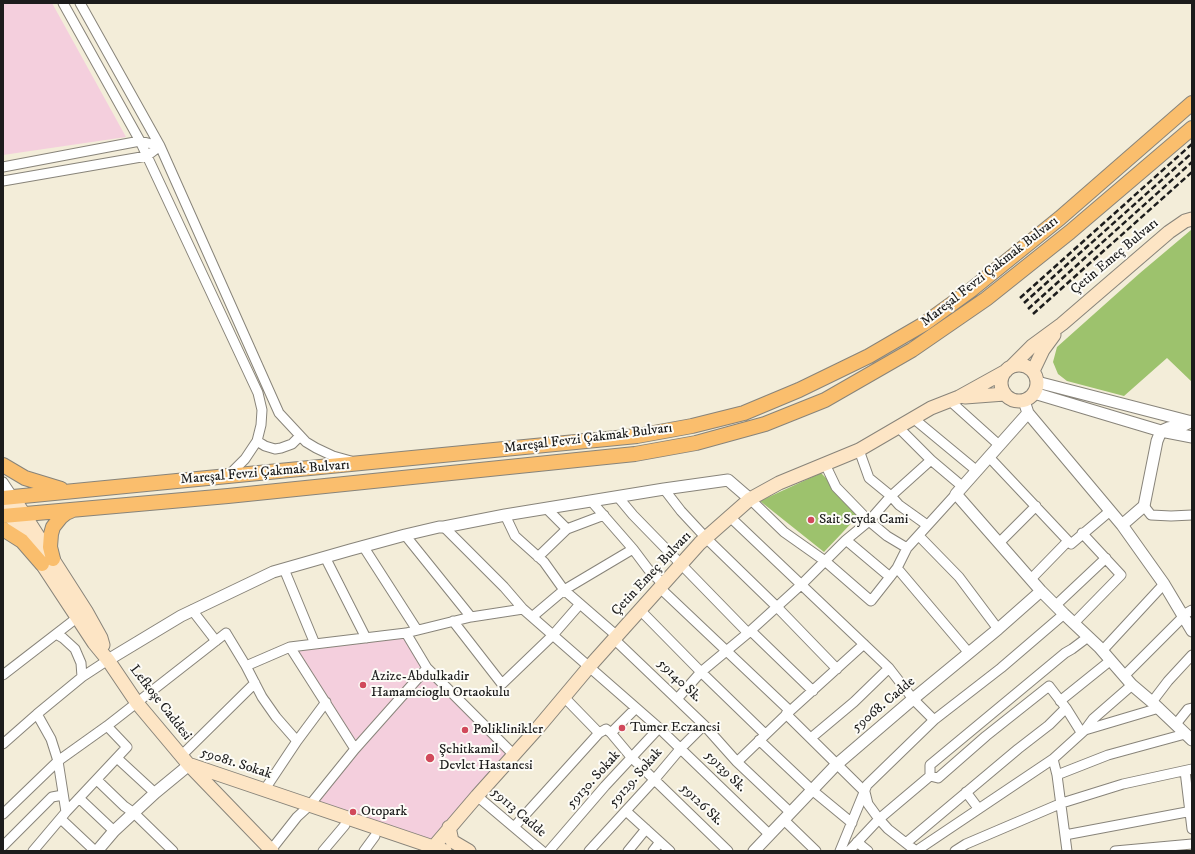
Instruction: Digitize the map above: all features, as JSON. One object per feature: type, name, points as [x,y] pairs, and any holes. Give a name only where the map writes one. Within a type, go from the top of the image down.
[{"type":"main road","name":"Mareşal Fevzi Çakmak Bulvarı","points":[[9,507],[73,491],[637,436],[692,426],[744,412],[799,390],[869,356],[924,324],[965,294],[1060,218],[1192,103]]},
{"type":"main road","name":"Mareşal Fevzi Çakmak Bulvarı","points":[[9,507],[76,509],[228,496],[634,454],[696,443],[765,424],[825,400],[918,346],[986,299],[1070,232],[1192,128]]},
{"type":"main road","name":"Çetin Emeç Bulvarı","points":[[436,850],[449,827],[537,729],[615,637],[700,543],[750,499],[779,483],[859,450],[931,408],[954,399],[1008,369],[1032,346],[1062,324],[1169,232],[1185,221],[1192,219]]},
{"type":"main road","name":"Çetin Emeç Bulvarı","points":[[1031,392],[1043,350],[1062,324]]},
{"type":"main road","points":[[1017,365],[1023,365],[1031,392],[1013,400],[1005,394],[1001,382],[1008,369],[1017,365]]},
{"type":"main road","name":"Çetin Emeç Bulvarı","points":[[954,399],[1005,394]]},
{"type":"main road","points":[[3,465],[25,478],[73,491]]},
{"type":"main road","points":[[9,507],[48,562],[86,611],[101,638],[108,660]]},
{"type":"main road","points":[[48,562],[53,527],[56,522],[66,513],[76,509]]},
{"type":"main road","points":[[3,529],[22,541],[48,562],[78,617],[94,643],[108,660]]},
{"type":"main road","name":"Lefkoşe Caddesi","points":[[108,660],[137,703],[185,760],[272,851]]},
{"type":"main road","name":"59081. Sokak","points":[[185,760],[265,790],[345,825],[418,851]]},
{"type":"main road","name":"59081. Sokak","points":[[185,760],[221,783],[307,808],[436,850]]},
{"type":"main road","points":[[449,827],[452,841],[469,851]]},
{"type":"street","points":[[63,3],[140,141],[258,393],[262,410],[261,425],[257,441],[246,459],[228,476]]},
{"type":"street","points":[[80,3],[160,146],[279,413],[306,442],[333,456],[360,464]]},
{"type":"street","points":[[3,167],[140,141],[160,146]]},
{"type":"street","points":[[3,181],[146,156],[160,146]]},
{"type":"street","points":[[1031,392],[1192,421]]},
{"type":"street","points":[[1031,392],[1161,431],[1192,437]]},
{"type":"street","points":[[3,744],[82,677],[108,660],[192,610],[273,572],[406,535],[439,527],[505,515],[728,480],[784,532],[825,561],[872,601],[897,568],[907,548],[999,445],[1031,392]]},
{"type":"street","points":[[1031,392],[1110,510],[1186,614],[1192,631]]},
{"type":"street","points":[[954,399],[999,445]]},
{"type":"street","points":[[913,418],[977,471]]},
{"type":"street","points":[[1122,525],[1144,506],[1157,441],[1161,431],[1184,425],[1192,421]]},
{"type":"street","points":[[898,427],[960,490],[999,543],[1041,591],[1102,651],[1132,685],[1156,705],[1189,737]]},
{"type":"street","points":[[257,441],[265,446],[275,449],[292,444],[300,436]]},
{"type":"street","points":[[859,450],[869,478],[891,496],[898,505],[927,525]]},
{"type":"street","points":[[989,457],[1071,544],[1110,510]]},
{"type":"street","points":[[678,699],[702,672],[802,584],[846,540],[869,521],[891,496],[931,460]]},
{"type":"street","points":[[825,464],[836,487],[869,521],[888,536],[907,548]]},
{"type":"street","points":[[3,482],[9,507]]},
{"type":"street","points":[[664,489],[681,511],[777,607],[837,670]]},
{"type":"street","points":[[618,497],[633,515],[681,564],[749,632],[812,691]]},
{"type":"street","points":[[592,502],[633,549],[661,586],[788,712],[836,765],[865,792],[868,804],[879,819],[916,851],[1053,759],[1132,685]]},
{"type":"street","points":[[999,543],[1036,506]]},
{"type":"street","points":[[1144,506],[1151,515],[1192,515]]},
{"type":"street","points":[[547,509],[567,529]]},
{"type":"street","name":"59140 Sk.","points":[[505,515],[514,536],[544,562],[564,590],[615,637],[704,725],[787,816],[816,851]]},
{"type":"street","points":[[538,557],[567,529],[604,515]]},
{"type":"street","points":[[730,517],[889,668],[913,699],[934,720]]},
{"type":"street","name":"59139 Sk.","points":[[444,527],[504,587],[523,609],[659,728],[770,835]]},
{"type":"street","points":[[1074,623],[1122,575],[1082,533]]},
{"type":"street","points":[[406,535],[471,617]]},
{"type":"street","points":[[919,536],[959,577],[998,629]]},
{"type":"street","points":[[846,540],[890,577]]},
{"type":"street","points":[[1031,579],[1068,541]]},
{"type":"street","points":[[363,546],[417,630]]},
{"type":"street","points":[[532,617],[564,590],[633,549]]},
{"type":"street","points":[[325,557],[366,638]]},
{"type":"street","points":[[1056,605],[1106,558]]},
{"type":"street","points":[[897,568],[969,653]]},
{"type":"street","points":[[284,569],[315,644]]},
{"type":"street","points":[[1102,651],[1164,584]]},
{"type":"street","name":"59068. Cadde","points":[[754,851],[836,765],[1041,591]]},
{"type":"street","points":[[453,621],[502,684],[554,635],[580,604]]},
{"type":"street","points":[[246,666],[290,646],[406,633],[471,617],[523,609]]},
{"type":"street","points":[[192,610],[216,641]]},
{"type":"street","points":[[640,610],[702,672],[812,790],[852,824]]},
{"type":"street","points":[[840,851],[867,785],[934,720],[1000,668],[1064,614]]},
{"type":"street","points":[[1124,676],[1186,614]]},
{"type":"street","points":[[3,675],[78,617]]},
{"type":"street","points":[[406,633],[427,668],[514,755]]},
{"type":"street","points":[[56,634],[75,649],[81,662],[82,677]]},
{"type":"street","points":[[3,814],[58,761],[107,726],[226,634],[246,666],[262,697],[296,742]]},
{"type":"street","points":[[849,851],[879,819],[930,776],[930,765],[1053,663],[1088,637]]},
{"type":"street","points":[[738,762],[788,712],[837,670],[864,644]]},
{"type":"street","points":[[290,646],[355,749]]},
{"type":"street","points":[[1083,731],[1156,705],[1168,680],[1192,655]]},
{"type":"street","points":[[906,843],[1018,749],[1049,725],[1063,704],[1110,660]]},
{"type":"street","points":[[272,851],[297,816],[307,808],[355,749],[427,668]]},
{"type":"street","points":[[811,738],[854,702],[889,668]]},
{"type":"street","points":[[37,714],[51,740],[58,761],[63,794],[64,815],[96,851],[114,831],[155,793],[255,683]]},
{"type":"street","points":[[930,776],[938,778],[986,736],[1049,686],[1083,731]]},
{"type":"street","points":[[564,696],[599,733]]},
{"type":"street","points":[[265,790],[296,742],[326,702]]},
{"type":"street","points":[[514,827],[599,733],[606,729],[611,733],[636,708]]},
{"type":"street","points":[[1176,724],[1188,709],[1192,708]]},
{"type":"street","name":"59129. Sokak","points":[[590,851],[654,780],[680,748],[704,725]]},
{"type":"street","points":[[33,851],[79,798],[127,747],[107,726]]},
{"type":"street","name":"59130. Sokak","points":[[549,851],[605,786],[659,728]]},
{"type":"street","name":"59126 Sk.","points":[[611,733],[632,758],[728,851]]},
{"type":"street","points":[[1057,775],[1108,755],[1189,737]]},
{"type":"street","points":[[117,758],[155,793]]},
{"type":"street","points":[[1053,759],[1062,803],[1067,851]]},
{"type":"street","points":[[955,851],[966,844],[1062,803],[1123,784],[1188,770],[1192,829]]},
{"type":"street","points":[[97,780],[124,806],[134,813],[172,851]]},
{"type":"street","points":[[966,792],[978,808]]},
{"type":"street","points":[[3,846],[52,797],[63,794]]},
{"type":"street","name":"59113 Cadde","points":[[477,796],[542,851]]},
{"type":"street","points":[[79,798],[114,831]]},
{"type":"street","points":[[1065,835],[1190,811]]},
{"type":"street","points":[[626,812],[670,851]]},
{"type":"street","points":[[323,851],[345,825]]},
{"type":"street","points":[[628,851],[646,829]]},
{"type":"street","points":[[364,851],[375,836]]},
{"type":"street","points":[[653,851],[660,842]]},
{"type":"street","points":[[857,842],[868,851]]},
{"type":"street","points":[[1115,851],[1192,844]]},
{"type":"shaded area","points":[[3,3],[52,3],[126,137],[3,155]]},
{"type":"shaded area","name":"Şehitkamil Devlet Hastanesi","points":[[406,633],[427,668],[514,755],[433,847],[309,806],[355,749],[290,647]]},
{"type":"green space","points":[[1191,230],[1192,382],[1167,358],[1124,396],[1067,381],[1058,374],[1053,362],[1057,347]]},
{"type":"green space","points":[[821,473],[861,513],[824,552],[760,501]]},
{"type":"railway","points":[[1020,298],[1192,144]]},
{"type":"railway","points":[[1024,303],[1192,153]]},
{"type":"railway","points":[[1028,309],[1192,162]]},
{"type":"railway","points":[[1033,314],[1192,172]]},
{"type":"place","name":"Sait Seyda Cami","points":[[811,520]]},
{"type":"place","name":"Azize-Abdulkadir Hamamcioglu Ortaokulu","points":[[363,685]]},
{"type":"place","name":"Tumer Eczanesi","points":[[622,728]]},
{"type":"place","name":"Poliklinikler","points":[[465,730]]},
{"type":"place","name":"Şehitkamil Devlet Hastanesi","points":[[430,758]]},
{"type":"place","name":"Otopark","points":[[353,812]]}]
